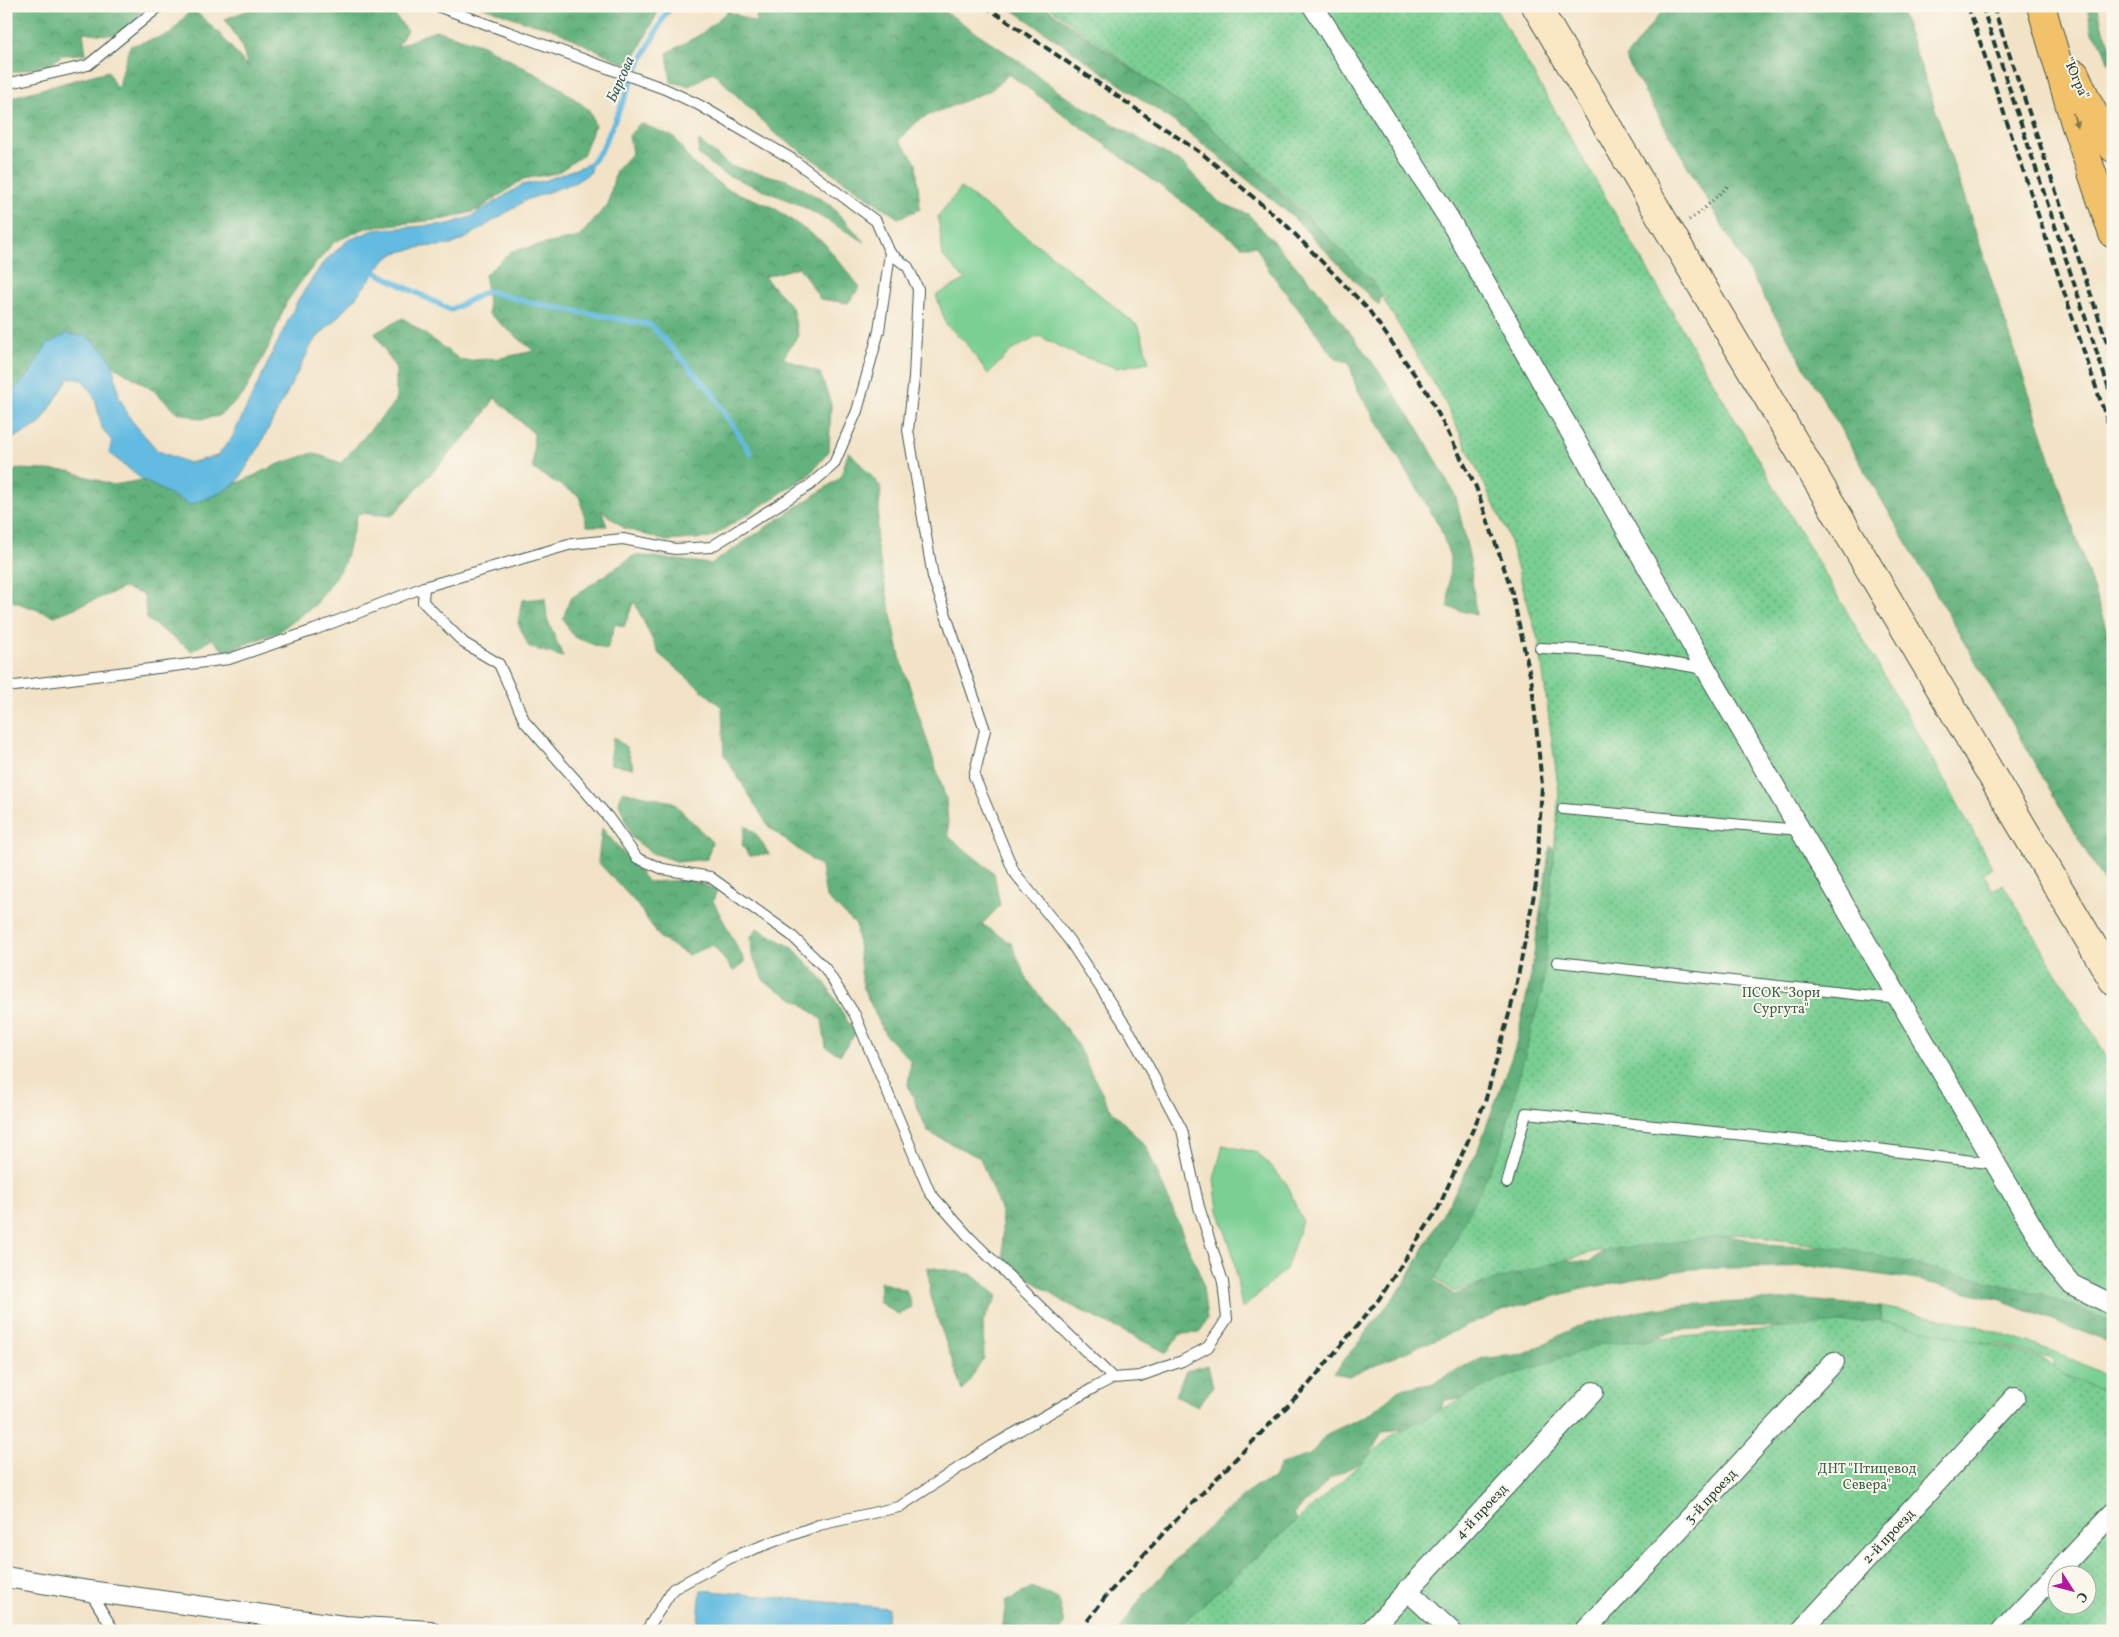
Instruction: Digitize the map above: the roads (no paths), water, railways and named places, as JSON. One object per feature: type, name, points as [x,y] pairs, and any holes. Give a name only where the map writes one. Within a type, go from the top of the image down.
[{"type":"highway","points":[[2041,6],[2075,123],[2113,234]]},
{"type":"highway","name":"\"Югра\"","points":[[2046,6],[2088,103],[2113,148]]},
{"type":"main road","points":[[1536,6],[2113,980]]},
{"type":"street","points":[[1313,6],[1449,219],[1706,669],[2053,1262],[2072,1285],[2113,1305]]},
{"type":"street","name":"3-й проезд","points":[[1585,1631],[1834,1362]]},
{"type":"street","name":"4-й проезд","points":[[1370,1631],[1593,1392]]},
{"type":"street","name":"2-й проезд","points":[[1802,1631],[2016,1397]]},
{"type":"street","points":[[2002,1631],[2113,1513]]},
{"type":"street","points":[[6,1577],[89,1591],[344,1626],[430,1631]]},
{"type":"street","points":[[1407,1590],[1451,1631]]},
{"type":"lane","points":[[6,84],[88,65],[160,6]]},
{"type":"lane","points":[[437,6],[605,65],[665,89],[699,106],[792,159],[876,221],[890,253],[908,267],[918,289],[914,378],[908,430],[933,577],[985,730],[974,776],[1014,872],[1069,940],[1131,1034],[1182,1130],[1199,1207],[1223,1282],[1227,1319],[1208,1346],[1182,1361],[1140,1376],[1113,1378],[1097,1386],[992,1446],[898,1507],[819,1525],[732,1557],[673,1589],[646,1631]]},
{"type":"lane","points":[[6,684],[15,686],[229,659],[314,630],[424,588],[572,544],[623,539],[675,549],[710,547],[810,485],[834,464],[857,411],[878,331],[890,253]]},
{"type":"lane","points":[[424,588],[423,602],[464,643],[499,664],[525,722],[608,817],[638,858],[663,869],[710,877],[791,935],[826,968],[855,1015],[930,1193],[970,1238],[1113,1378]]},
{"type":"lane","points":[[1540,648],[1601,651],[1706,669]]},
{"type":"lane","points":[[1564,809],[1800,830]]},
{"type":"lane","points":[[1557,962],[1899,999]]},
{"type":"lane","points":[[1507,1184],[1526,1113],[1853,1146],[1996,1164]]},
{"type":"lane","points":[[89,1591],[114,1631]]},
{"type":"water","points":[[591,163],[591,172],[576,182],[526,200],[466,238],[451,245],[422,247],[395,253],[385,260],[352,302],[313,342],[258,449],[237,482],[220,493],[190,505],[143,480],[109,453],[112,441],[102,428],[95,398],[83,380],[69,378],[40,424],[10,440],[6,438],[6,399],[29,374],[47,344],[67,334],[88,337],[105,351],[113,365],[119,397],[131,420],[158,451],[189,463],[217,456],[232,438],[298,300],[323,263],[347,241],[374,230],[449,224],[471,217],[522,185],[544,181]]},
{"type":"water","points":[[701,1590],[888,1608],[886,1631],[697,1631]]},
{"type":"waterway","name":"Барсова","points":[[591,163],[602,149],[641,61],[665,15],[673,6]]},
{"type":"waterway","points":[[375,272],[451,310],[487,291],[532,303],[651,325],[710,390],[751,454]]},
{"type":"railway","points":[[985,6],[1205,156],[1287,226],[1368,309],[1427,392],[1476,487],[1511,588],[1532,684],[1542,785],[1536,884],[1515,992],[1485,1102],[1438,1209],[1379,1299],[1309,1384],[1171,1525],[1106,1596],[1080,1631]]},
{"type":"railway","points":[[1968,6],[2113,438]]},
{"type":"railway","points":[[1982,6],[2113,401]]},
{"type":"railway","points":[[1993,6],[2113,360]]},
{"type":"park label","name":"ПСОК \"Зори Сургута\"","points":[[1781,1000]]},
{"type":"park label","name":"ДНТ \"Птицевод Севера\"","points":[[1867,1476]]}]
